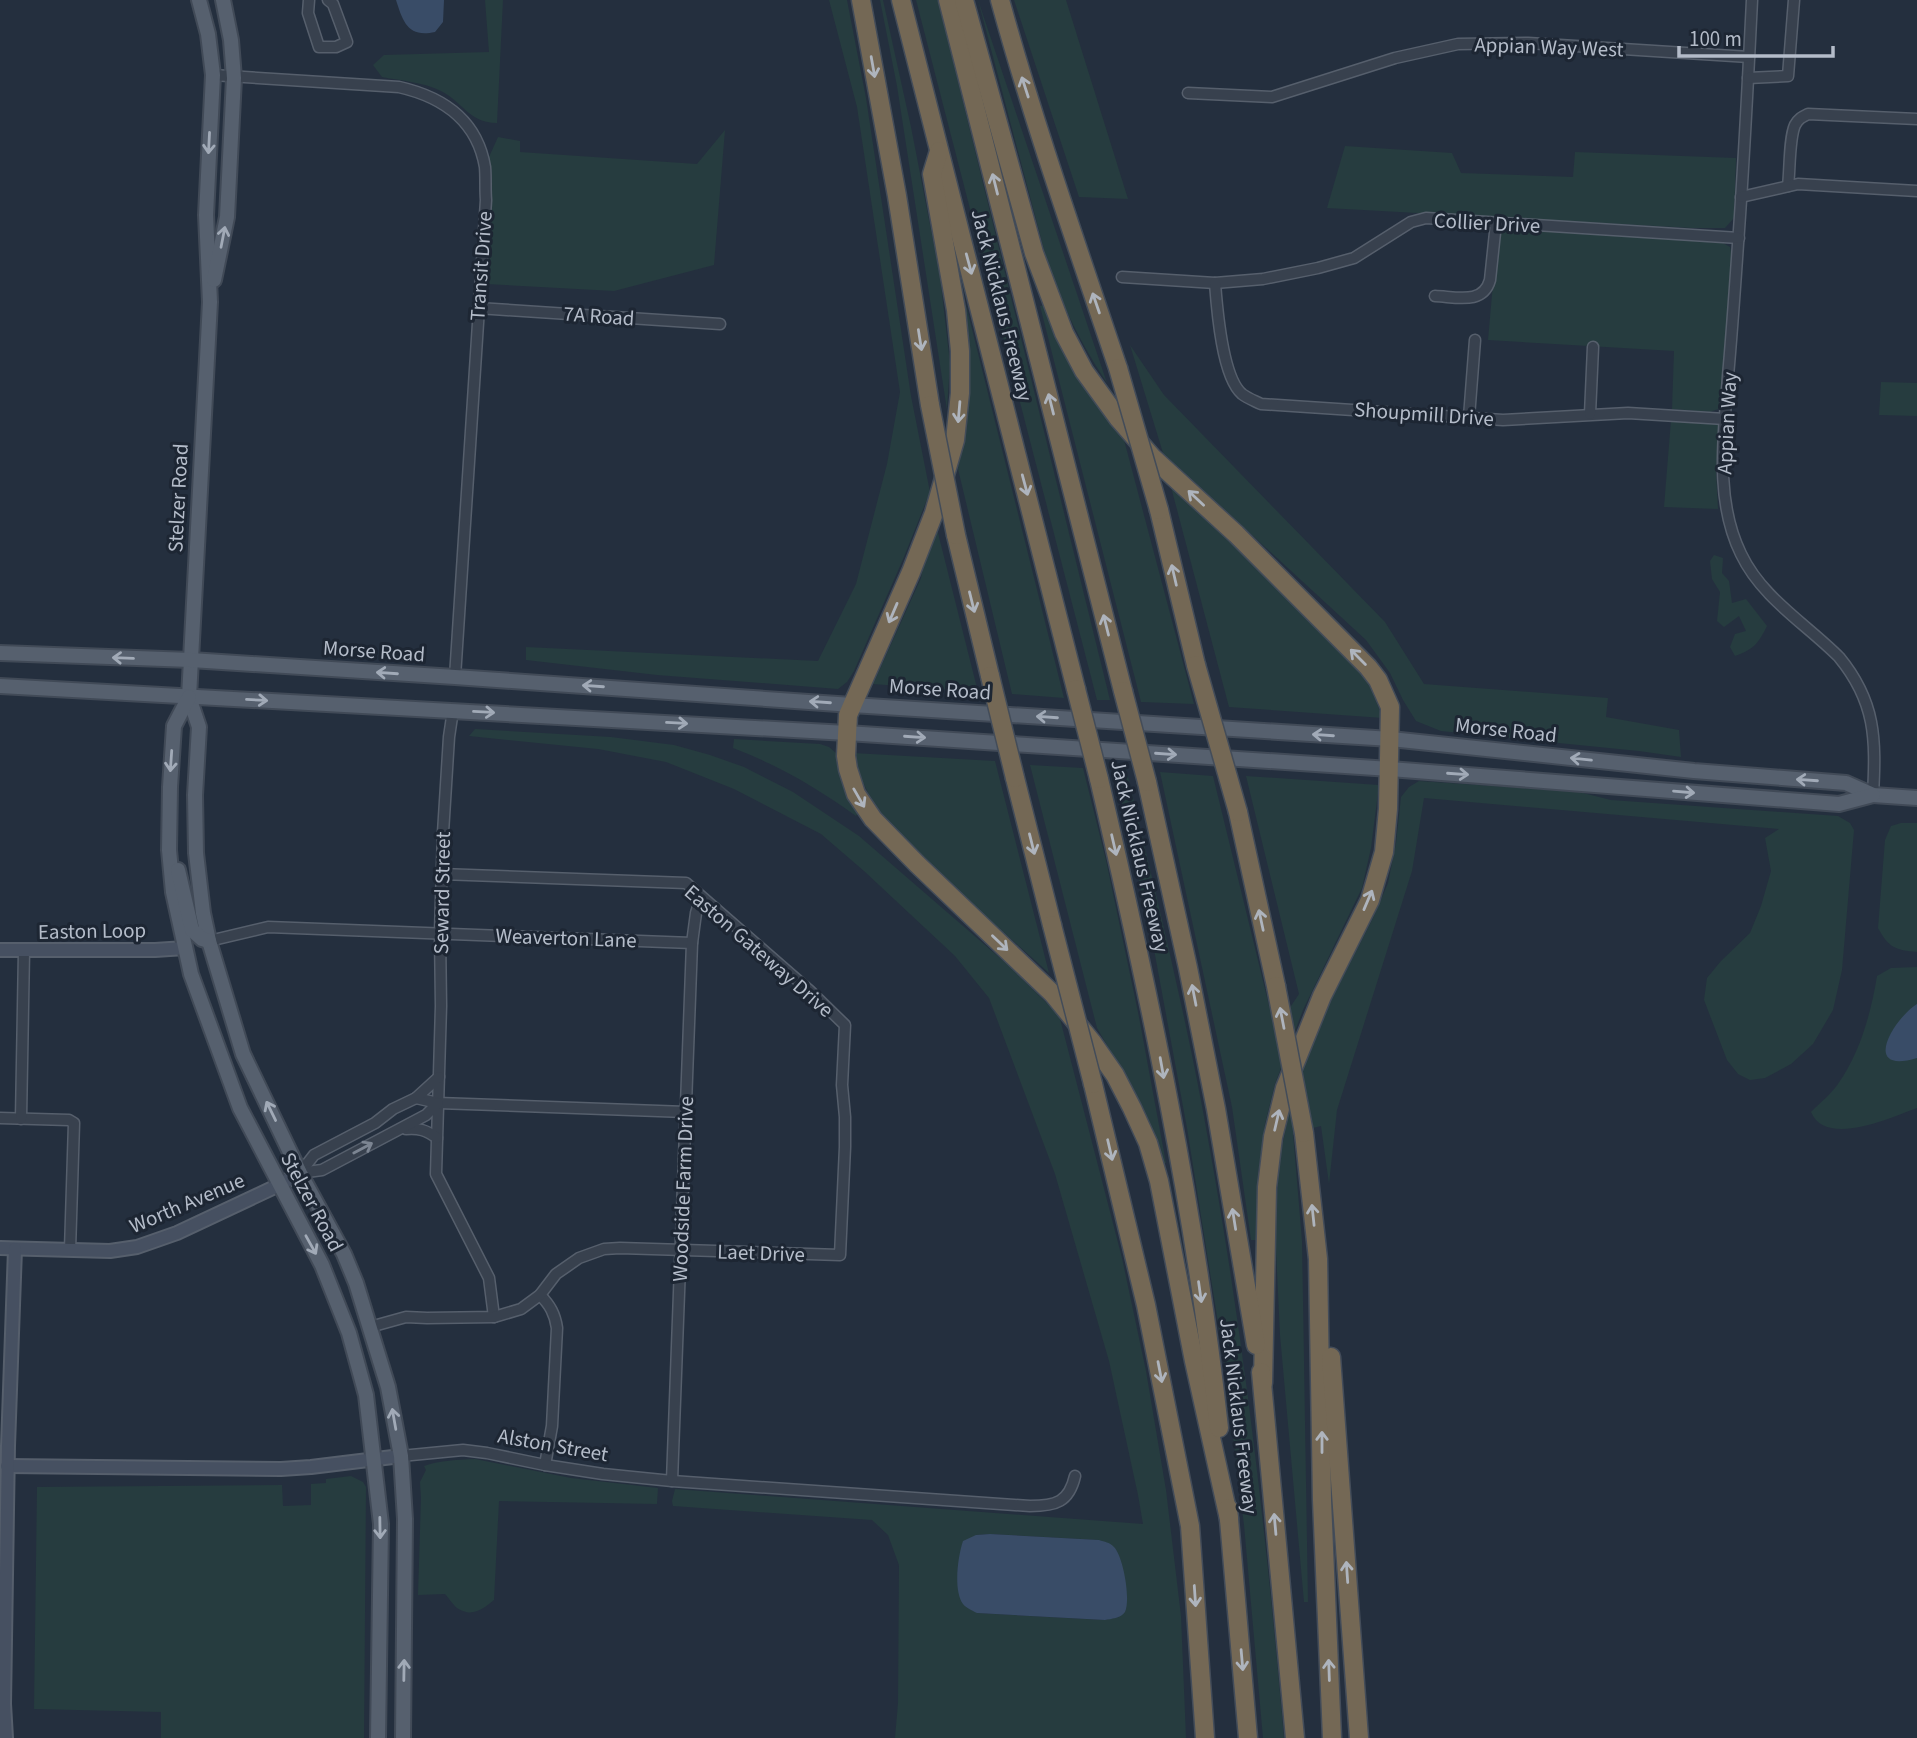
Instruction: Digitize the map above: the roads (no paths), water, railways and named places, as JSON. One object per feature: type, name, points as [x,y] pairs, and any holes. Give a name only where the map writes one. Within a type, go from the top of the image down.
[{"type":"highway","points":[[861,0],[897,196],[930,405],[956,535],[1146,1304],[1191,1526],[1205,1733]]},
{"type":"highway","name":"Jack Nicklaus Freeway","points":[[901,0],[1099,779],[1152,1016],[1187,1206],[1215,1390],[1248,1738]]},
{"type":"highway","name":"Jack Nicklaus Freeway","points":[[948,0],[1147,782],[1188,968],[1216,1109],[1263,1383],[1295,1738]]},
{"type":"highway","points":[[964,0],[1034,253],[1064,333],[1084,370],[1118,418],[1152,457],[1236,534],[1368,667],[1385,693],[1390,707],[1390,769],[1384,852],[1370,900],[1322,996],[1289,1076],[1273,1137],[1267,1187],[1263,1383]]},
{"type":"highway","points":[[1000,0],[1037,125],[1118,368],[1159,510],[1196,665],[1238,812],[1276,986],[1304,1133],[1331,1355],[1359,1738]]},
{"type":"highway","points":[[939,151],[932,174],[956,310],[960,351],[960,393],[955,440],[934,513],[848,715],[846,756],[851,781],[856,794],[873,819],[1053,994],[1115,1075],[1132,1108],[1148,1143],[1159,1181],[1194,1361],[1229,1519]]},
{"type":"highway","points":[[1318,1259],[1322,1500],[1332,1738]]},
{"type":"main road","name":"Stelzer Road","points":[[198,0],[208,34],[213,75],[206,215],[210,302],[189,697],[199,727],[195,795],[196,853],[203,914],[243,1054],[300,1173],[344,1254],[388,1387],[401,1456],[405,1519],[403,1738]]},
{"type":"main road","name":"Stelzer Road","points":[[210,302],[227,218],[234,78],[231,40],[223,0]]},
{"type":"main road","name":"Morse Road","points":[[0,653],[191,660],[1391,739],[1694,771],[1846,783],[1872,795]]},
{"type":"main road","name":"Morse Road","points":[[0,686],[847,733],[1390,769],[1839,804],[1872,795],[1917,798]]},
{"type":"main road","name":"Stelzer Road","points":[[189,697],[174,726],[169,850],[173,892],[191,974],[240,1108],[322,1265],[349,1333],[366,1395],[380,1524],[378,1738]]},
{"type":"main road","points":[[170,838],[192,930],[202,939],[209,941]]},
{"type":"street","points":[[309,0],[308,13],[319,47],[336,47],[347,42],[333,4],[328,0]]},
{"type":"street","name":"Appian Way","points":[[1752,0],[1739,238],[1725,419],[1726,509],[1736,542],[1751,573],[1764,589],[1839,657],[1864,698],[1873,732],[1872,795]]},
{"type":"street","points":[[1748,78],[1788,76],[1794,0]]},
{"type":"street","name":"Appian Way West","points":[[1188,93],[1272,97],[1395,58],[1458,44],[1528,43],[1749,57]]},
{"type":"street","name":"Transit Drive","points":[[213,75],[411,90],[457,112],[480,146],[485,169],[486,200],[456,677]]},
{"type":"street","points":[[1788,186],[1795,124],[1801,117],[1808,114],[1917,119]]},
{"type":"street","points":[[1741,197],[1798,184],[1917,191]]},
{"type":"street","name":"Collier Drive","points":[[1122,277],[1215,283],[1263,279],[1354,258],[1411,222],[1426,218],[1739,238]]},
{"type":"street","points":[[1435,296],[1471,297],[1480,295],[1487,289],[1496,223]]},
{"type":"street","name":"Shoupmill Drive","points":[[1215,283],[1217,315],[1229,373],[1241,393],[1261,404],[1503,420],[1628,413],[1725,419]]},
{"type":"street","name":"7A Road","points":[[478,308],[720,324]]},
{"type":"street","points":[[1469,417],[1475,340]]},
{"type":"street","points":[[1590,414],[1593,347]]},
{"type":"street","name":"Seward Street","points":[[453,710],[449,734],[441,874],[436,1174],[489,1278],[494,1317]]},
{"type":"street","name":"Easton Gateway Drive","points":[[441,874],[686,883],[810,991],[845,1025],[842,1085],[845,1147],[841,1255]]},
{"type":"street","name":"Woodside Farm Drive","points":[[672,1481],[692,943],[701,897]]},
{"type":"street","points":[[209,941],[268,927],[440,933]]},
{"type":"street","name":"Weaverton Lane","points":[[440,933],[692,943]]},
{"type":"street","name":"Easton Loop","points":[[0,950],[185,948]]},
{"type":"street","points":[[21,1119],[24,951]]},
{"type":"street","points":[[416,1098],[439,1077]]},
{"type":"street","points":[[416,1098],[438,1103],[685,1112]]},
{"type":"street","name":"Worth Avenue","points":[[300,1173],[314,1155],[376,1124],[393,1109],[416,1098]]},
{"type":"street","name":"Worth Avenue","points":[[0,1248],[110,1251],[137,1247],[177,1233],[300,1173],[322,1170],[426,1115],[438,1103]]},
{"type":"street","points":[[0,1118],[69,1120],[74,1124],[70,1250]]},
{"type":"street","points":[[398,1129],[427,1130],[437,1138]]},
{"type":"street","points":[[6,1738],[2,1704],[3,1553],[15,1249]]},
{"type":"street","name":"Laet Drive","points":[[370,1327],[406,1317],[494,1317],[521,1309],[540,1295],[556,1274],[579,1258],[604,1249],[841,1255]]},
{"type":"street","points":[[540,1295],[548,1303],[557,1328],[552,1426],[545,1465]]},
{"type":"street","name":"Alston Street","points":[[7,1466],[281,1469],[463,1450],[603,1474],[672,1481],[1030,1506],[1050,1506],[1061,1500],[1071,1491],[1075,1476]]},
{"type":"water","points":[[396,0],[444,0],[443,22],[435,32],[418,33],[404,21]]},
{"type":"water","points":[[1917,1004],[1917,1058],[1900,1061],[1890,1059],[1886,1053],[1891,1033]]},
{"type":"water","points":[[976,1535],[1099,1540],[1110,1544],[1117,1552],[1123,1568],[1127,1588],[1125,1612],[1105,1620],[977,1613],[970,1609],[963,1604],[958,1590],[957,1573],[961,1547],[963,1541]]}]
